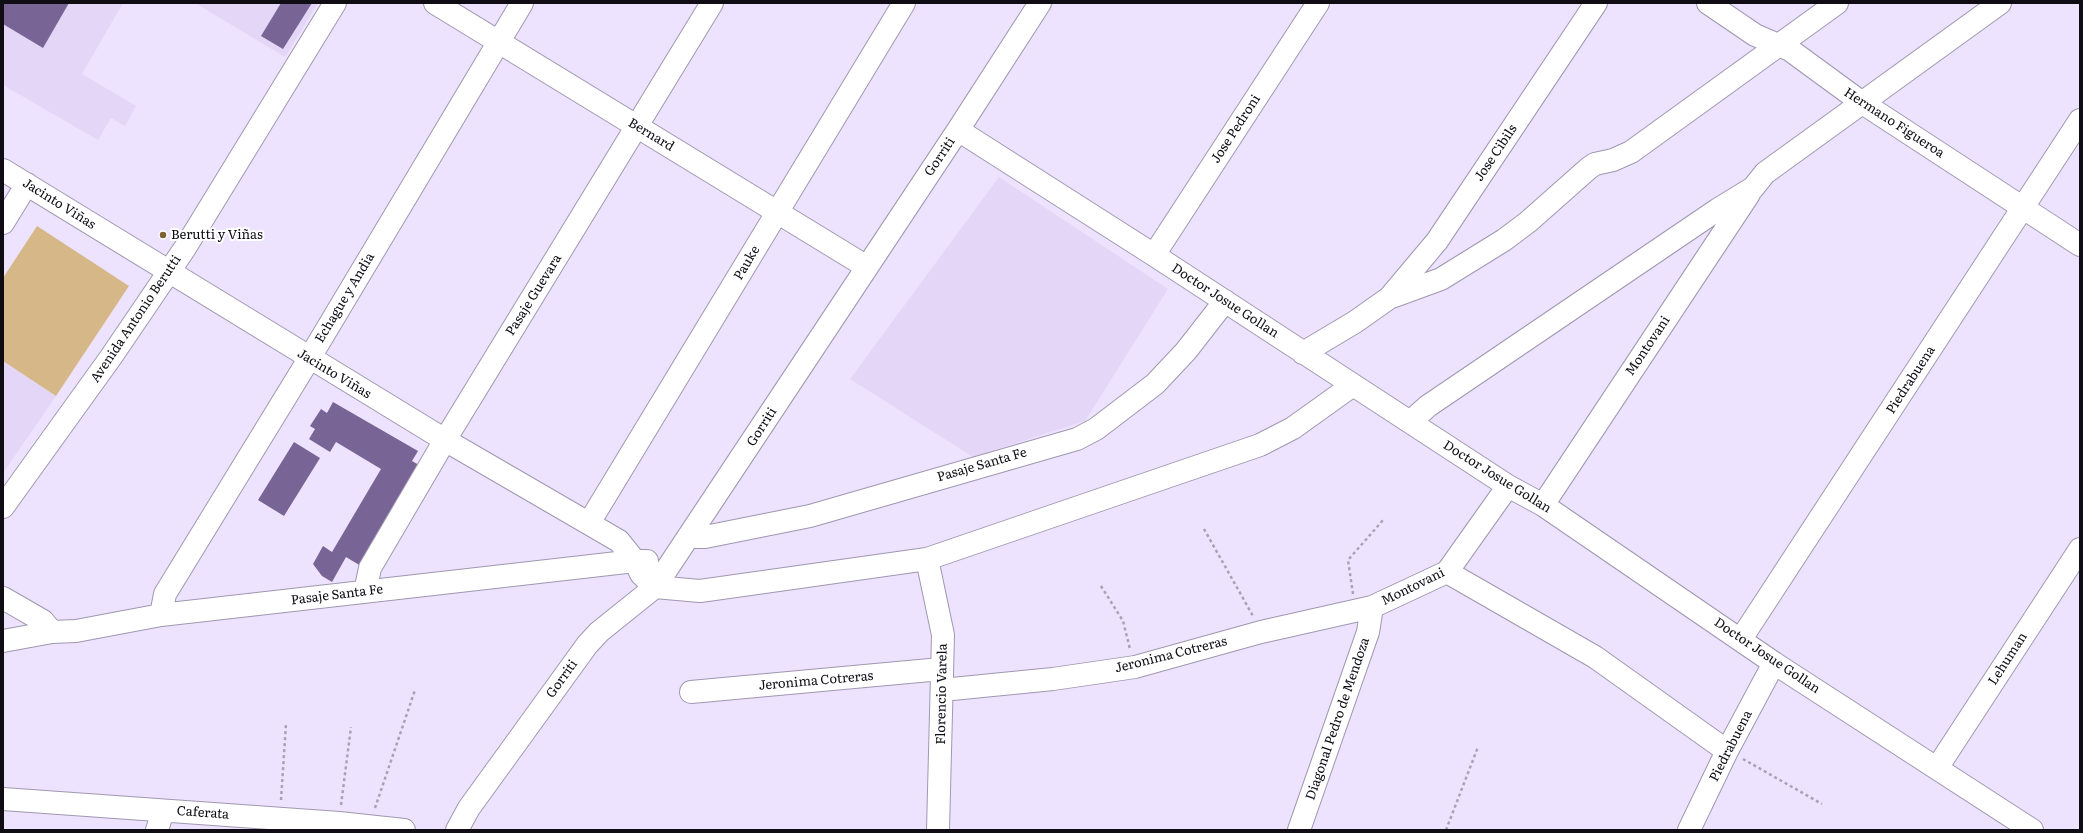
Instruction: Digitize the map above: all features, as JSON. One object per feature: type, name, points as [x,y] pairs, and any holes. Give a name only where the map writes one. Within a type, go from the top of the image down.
[{"type":"street","name":"Avenida Antonio Berutti","points":[[3,507],[111,357],[169,271],[335,3]]},
{"type":"street","name":"Bernard","points":[[435,3],[778,211],[867,267]]},
{"type":"street","name":"Echague y Andia","points":[[161,615],[165,594],[309,358],[522,3]]},
{"type":"street","name":"Pasaje Guevara","points":[[365,592],[370,568],[445,440],[712,3]]},
{"type":"street","name":"Pauke","points":[[589,523],[904,3]]},
{"type":"street","name":"Gorriti","points":[[457,830],[469,808],[587,645],[599,632],[655,587],[958,130],[1040,3]]},
{"type":"street","name":"Jose Pedroni","points":[[1154,255],[1318,3]]},
{"type":"street","name":"Jose Cibils","points":[[1389,298],[1437,241],[1596,3]]},
{"type":"street","name":"Hermano Figueroa","points":[[1708,3],[1755,35],[1780,45],[1861,102],[2080,245]]},
{"type":"street","points":[[1303,353],[1355,322],[1389,298],[1441,279],[1504,240],[1528,222],[1589,168],[1595,164],[1613,160],[1631,152],[1837,3]]},
{"type":"street","points":[[1410,422],[1428,406],[1710,214],[1753,188],[1765,173],[1861,102],[2000,3]]},
{"type":"street","name":"Piedrabuena","points":[[1741,639],[2024,208],[2080,120]]},
{"type":"street","name":"Doctor Josue Gollan","points":[[958,130],[1154,255],[1508,486],[1543,504],[1774,663],[2032,830]]},
{"type":"street","name":"Jacinto Viñas","points":[[3,170],[445,440],[618,540],[635,561],[641,574],[655,587]]},
{"type":"street","points":[[3,223],[27,184]]},
{"type":"street","name":"Montovani","points":[[1543,504],[1753,188]]},
{"type":"street","name":"Pasaje Santa Fe","points":[[689,537],[705,537],[810,516],[1076,438],[1096,429],[1134,402],[1155,384],[1186,350],[1225,302]]},
{"type":"street","points":[[655,587],[700,591],[927,559],[1260,445],[1293,428],[1353,385]]},
{"type":"street","name":"Montovani","points":[[1364,608],[1447,572],[1508,486]]},
{"type":"street","name":"Lehuman","points":[[1937,768],[2080,549]]},
{"type":"street","name":"Florencio Varela","points":[[927,559],[943,635],[938,830]]},
{"type":"street","name":"Pasaje Santa Fe","points":[[3,641],[52,632],[76,631],[161,615],[635,561],[672,562]]},
{"type":"street","points":[[1447,572],[1595,657],[1727,750]]},
{"type":"street","points":[[3,598],[43,621],[52,632]]},
{"type":"street","name":"Jeronima Cotreras","points":[[691,692],[942,680],[1053,680],[1135,667],[1261,632],[1364,608]]},
{"type":"street","name":"Diagonal Pedro de Mendoza","points":[[1299,830],[1368,632],[1364,608]]},
{"type":"street","name":"Piedrabuena","points":[[1689,830],[1727,750],[1774,663]]},
{"type":"street","name":"Caferata","points":[[3,799],[160,820],[280,819],[339,823],[404,830]]},
{"type":"path","points":[[1364,608],[1348,560],[1384,519]]},
{"type":"path","points":[[1204,529],[1261,632]]},
{"type":"path","points":[[1101,586],[1123,621],[1135,667]]},
{"type":"path","points":[[369,826],[415,690]]},
{"type":"path","points":[[280,819],[286,724]]},
{"type":"path","points":[[339,823],[351,727]]},
{"type":"path","points":[[1446,830],[1478,747]]},
{"type":"path","points":[[1727,750],[1822,804]]},
{"type":"shaded area","points":[[69,3],[123,3],[82,74],[136,106],[125,126],[111,118],[98,140],[3,85],[3,24],[43,47]]},
{"type":"shaded area","points":[[195,3],[318,3],[285,57]]},
{"type":"shaded area","points":[[999,177],[1168,289],[1085,421],[973,457],[850,379]]},
{"type":"shaded area","points":[[37,226],[129,286],[56,396],[3,361],[3,278]]},
{"type":"shaded area","points":[[3,361],[56,396],[3,473]]},
{"type":"building","points":[[3,3],[69,3],[43,48],[3,24]]},
{"type":"building","points":[[281,3],[312,3],[283,49],[261,36]]},
{"type":"building","points":[[333,402],[418,451],[412,461],[419,465],[361,566],[346,557],[332,582],[322,576],[313,564],[323,546],[332,552],[381,469],[336,442],[330,452],[309,439],[315,429],[310,426],[321,409],[327,413]]},
{"type":"building","points":[[294,442],[320,458],[284,516],[258,500]]},
{"type":"place","name":"Berutti y Viñas","points":[[163,235]]}]
